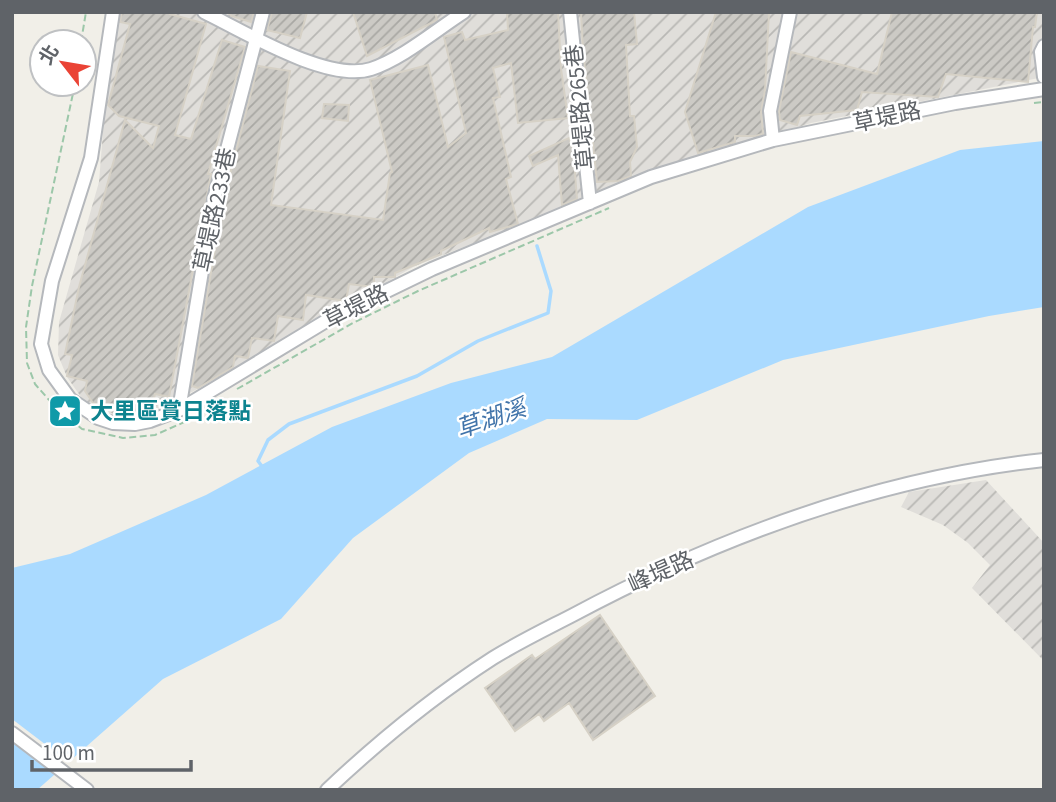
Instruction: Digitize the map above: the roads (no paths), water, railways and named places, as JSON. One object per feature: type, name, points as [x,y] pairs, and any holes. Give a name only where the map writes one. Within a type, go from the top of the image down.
[{"type":"street","name":"草堤路","points":[[113,12],[91,158],[52,281],[41,344],[49,370],[70,399],[98,418],[113,423],[135,424],[179,410],[331,318],[432,269],[651,177],[773,140],[954,103],[1044,89]]},
{"type":"street","points":[[204,12],[307,62],[350,71],[369,69],[394,58],[464,12]]},
{"type":"street","name":"草堤路233巷","points":[[179,410],[214,199],[263,12]]},
{"type":"street","name":"草堤路265巷","points":[[570,12],[590,203]]},
{"type":"street","points":[[773,140],[770,111],[790,12]]},
{"type":"street","points":[[1044,46],[1041,52],[1044,77]]},
{"type":"street","name":"峰堤路","points":[[327,790],[450,687],[495,657],[632,583],[734,539],[823,508],[914,482],[998,465],[1044,460]]},
{"type":"street","points":[[12,733],[87,790]]},
{"type":"water","name":"草湖溪","points":[[1044,141],[1044,307],[989,316],[783,360],[637,420],[547,419],[469,453],[353,538],[281,619],[163,679],[37,790],[12,790],[12,568],[70,554],[206,495],[332,427],[451,383],[552,357],[808,207],[960,150]]},
{"type":"waterway","points":[[264,469],[258,461],[268,440],[289,424],[417,376],[478,341],[548,313],[551,291],[537,246]]},
{"type":"place","name":"大里區賞日落點","points":[[65,411]]}]
